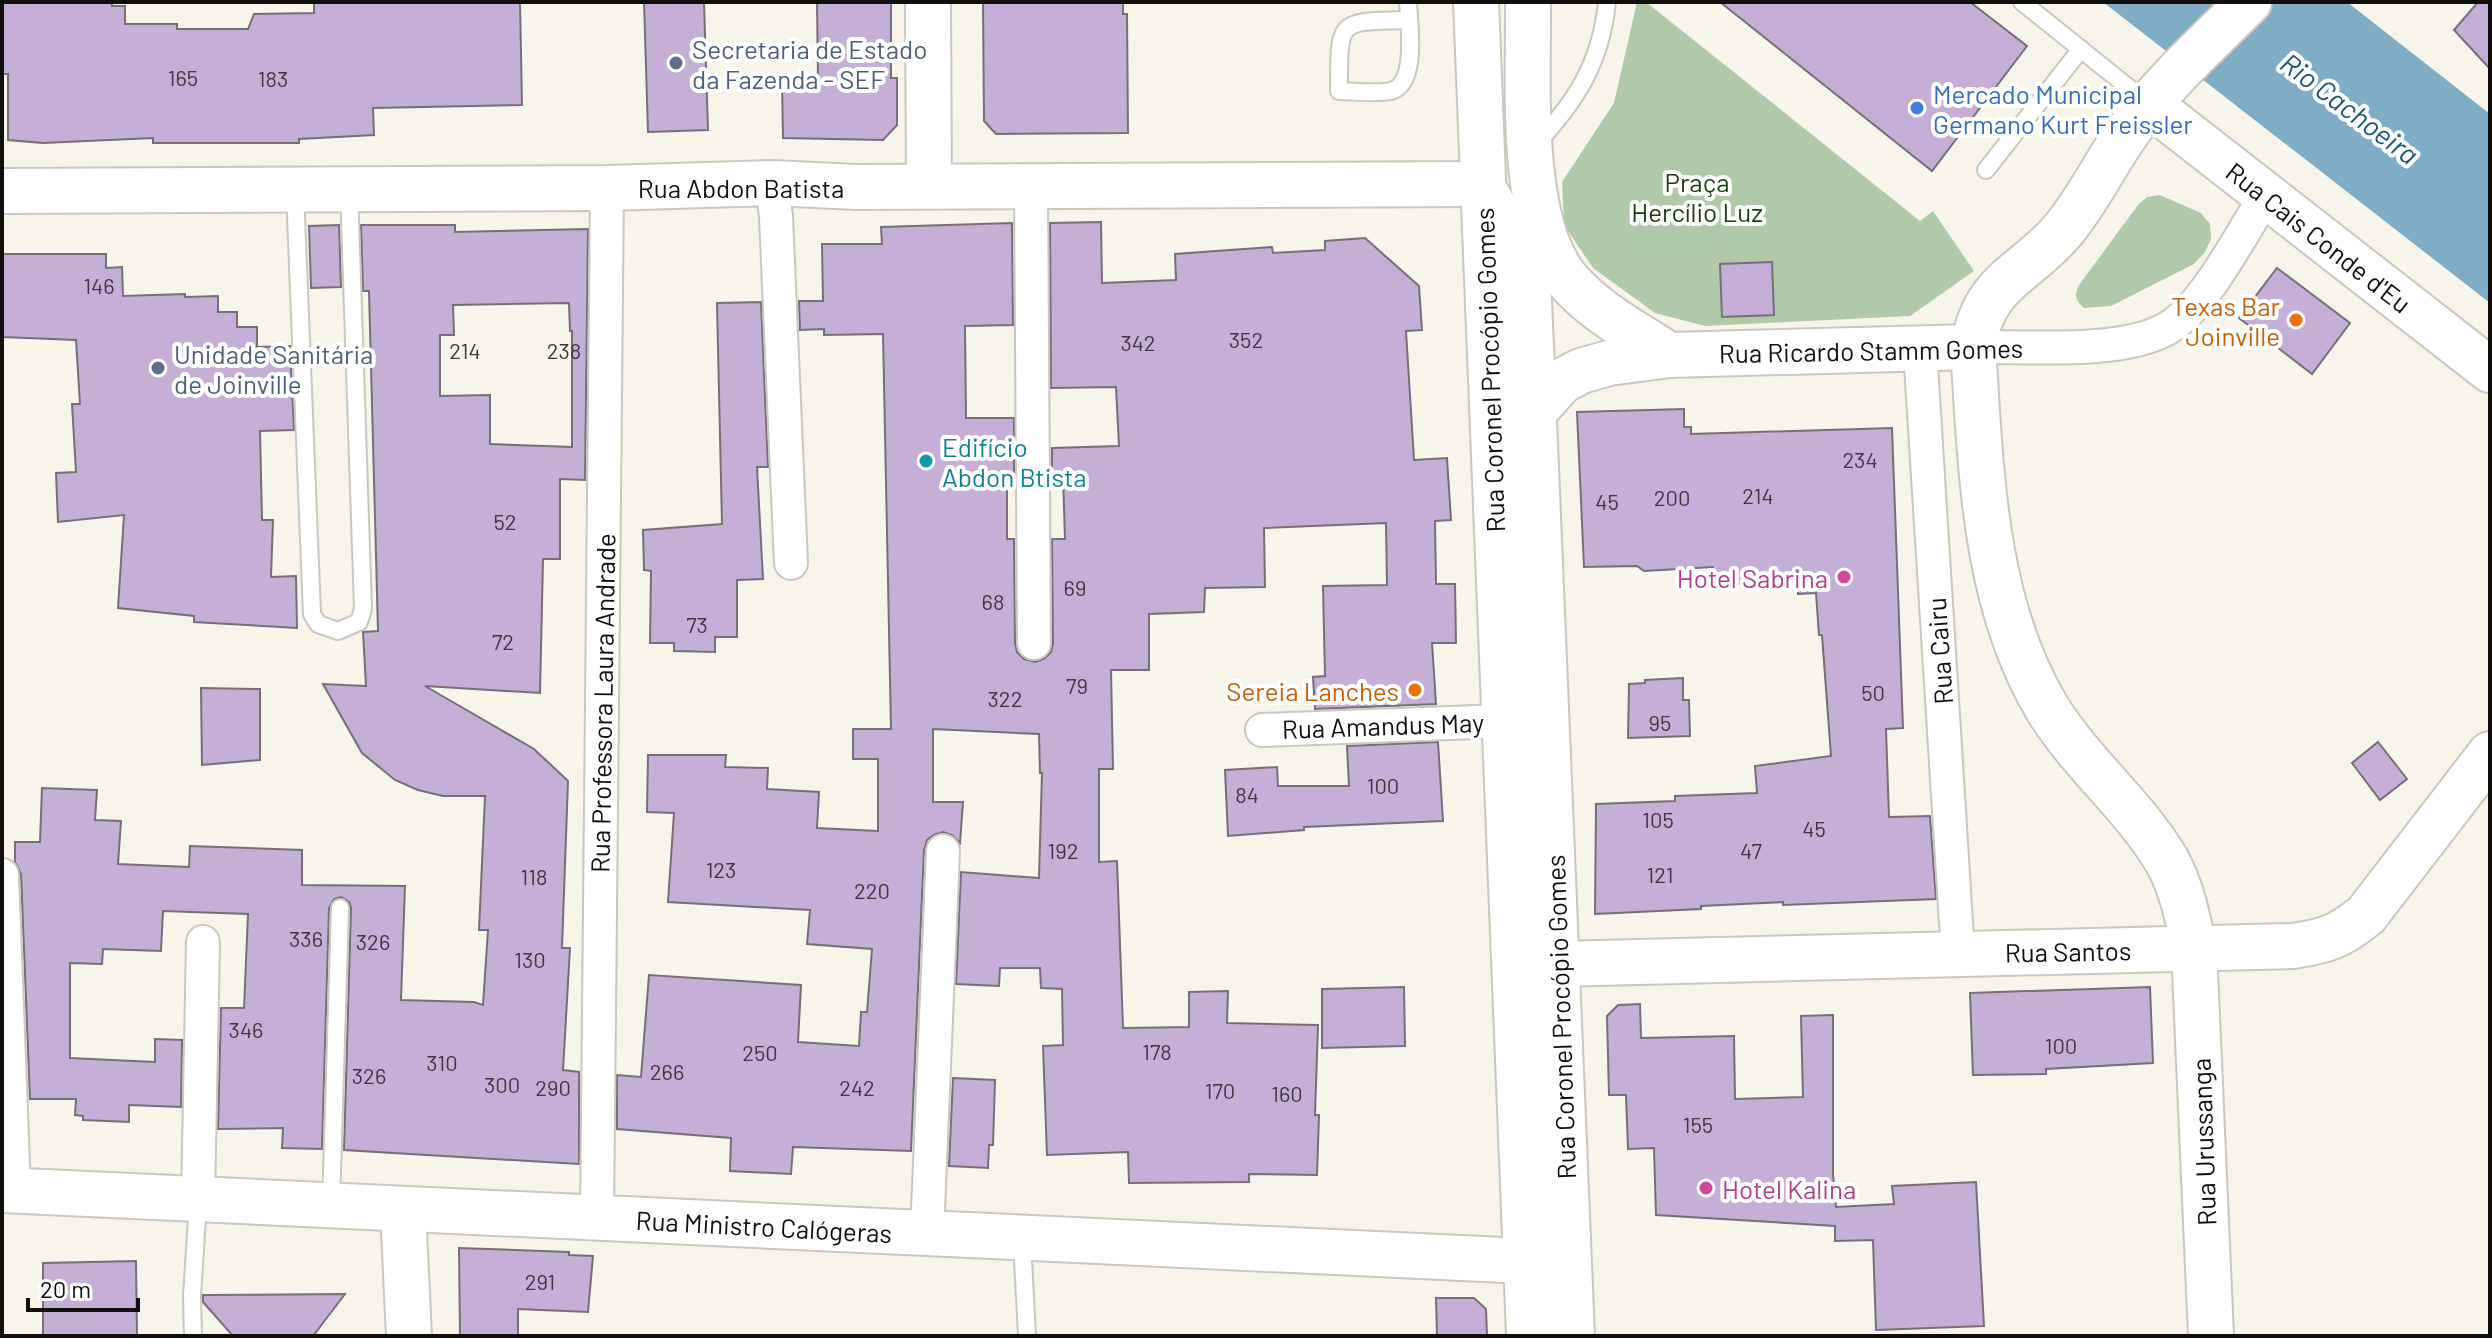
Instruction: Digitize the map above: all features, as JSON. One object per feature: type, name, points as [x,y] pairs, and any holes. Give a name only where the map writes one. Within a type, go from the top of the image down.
[{"type":"main road","points":[[928,2],[929,186]]},
{"type":"main road","points":[[1476,2],[1481,184],[1517,164],[1531,150]]},
{"type":"main road","points":[[1528,2],[1531,150],[1541,227],[1567,278],[1605,314],[1669,355]]},
{"type":"main road","name":"Rua Urussanga","points":[[2211,1336],[2194,948],[2184,902],[2168,864],[2144,826],[2079,755],[2046,706],[2016,643],[1996,570],[1981,480],[1973,347],[1976,326],[1987,302],[2002,284],[2061,233],[2083,205],[2129,129],[2158,93],[2249,2]]},
{"type":"main road","name":"Rua Cais Conde d'Eu","points":[[2158,93],[2266,195],[2490,370]]},
{"type":"main road","name":"Rua Abdon Batista","points":[[2,191],[607,188],[772,183],[856,187],[1481,184]]},
{"type":"main road","name":"Rua Coronel Procópio Gomes","points":[[1481,184],[1514,242],[1525,271],[1529,299],[1572,1336]]},
{"type":"main road","name":"Rua Coronel Procópio Gomes","points":[[1481,184],[1529,1336]]},
{"type":"main road","name":"Rua Ricardo Stamm Gomes","points":[[1534,412],[1562,381],[1581,371],[1609,363],[1669,355],[1973,347]]},
{"type":"main road","name":"Rua Santos","points":[[1558,964],[2293,946],[2318,942],[2344,934],[2366,915],[2490,754]]},
{"type":"main road","name":"Rua Ministro Calógeras","points":[[8,1190],[1526,1261]]},
{"type":"main road","points":[[403,1209],[409,1336]]},
{"type":"street","points":[[772,183],[791,563]]},
{"type":"street","points":[[1031,186],[1034,643]]},
{"type":"street","name":"Rua Professora Laura Andrade","points":[[597,1218],[607,188]]},
{"type":"street","name":"Rua Ricardo Stamm Gomes","points":[[1973,347],[2109,345],[2139,342],[2169,328],[2194,305],[2266,195]]},
{"type":"street","name":"Rua Cairu","points":[[1920,349],[1958,954]]},
{"type":"street","name":"Rua Amandus May","points":[[1262,730],[1503,721]]},
{"type":"street","points":[[927,1234],[943,851]]},
{"type":"street","points":[[2,875],[8,1190]]},
{"type":"street","points":[[198,1200],[203,942]]},
{"type":"lane","points":[[1408,2],[1409,71],[1404,83],[1392,91],[1339,91],[1339,44],[1344,29],[1357,22],[1408,20]]},
{"type":"lane","points":[[1531,150],[1557,122],[1583,86],[1599,48],[1607,2]]},
{"type":"lane","points":[[2022,2],[2081,49],[2158,93]]},
{"type":"lane","points":[[1986,170],[2081,49]]},
{"type":"lane","points":[[295,190],[312,614],[318,624],[338,631],[359,622],[363,609],[349,189]]},
{"type":"lane","points":[[331,1206],[340,908]]},
{"type":"lane","points":[[193,1336],[192,1296],[198,1200]]},
{"type":"lane","points":[[1021,1238],[1027,1336]]},
{"type":"green space","name":"Praça Hercílio Luz","points":[[1637,2],[1646,2],[1920,221],[1933,211],[1974,271],[1910,316],[1705,326],[1655,313],[1593,268],[1564,225],[1562,182],[1614,103]]},
{"type":"green space","points":[[2160,195],[2201,213],[2210,224],[2211,239],[2205,252],[2194,264],[2111,306],[2084,308],[2076,297],[2079,285],[2138,205],[2147,197]]},
{"type":"water","name":"Rio Cachoeira","points":[[2103,2],[2347,2],[2490,114],[2490,303]]},
{"type":"building","points":[[2,2],[112,2],[112,6],[125,6],[125,24],[177,24],[177,29],[248,29],[254,14],[314,13],[314,2],[520,2],[522,105],[373,108],[374,135],[299,139],[299,143],[153,143],[153,138],[43,143],[8,140],[8,74],[2,74]]},
{"type":"building","name":"Secretaria de Estado da Fazenda - SEF","points":[[644,2],[704,2],[708,130],[648,132]]},
{"type":"building","points":[[817,2],[891,2],[891,78],[897,78],[897,125],[883,140],[783,138],[782,82],[818,80]]},
{"type":"building","points":[[983,2],[1123,2],[1123,14],[1127,14],[1128,133],[996,134],[984,121]]},
{"type":"building","name":"Mercado Municipal Germano Kurt Freissler","points":[[1720,2],[1970,2],[2027,46],[1932,171]]},
{"type":"building","points":[[2478,2],[2490,2],[2490,69],[2454,30]]},
{"type":"building","points":[[1101,222],[1102,283],[1176,280],[1175,254],[1272,247],[1273,253],[1325,250],[1325,241],[1365,238],[1419,286],[1422,330],[1406,331],[1414,460],[1447,458],[1451,520],[1435,521],[1436,584],[1455,584],[1456,643],[1432,643],[1436,704],[1315,709],[1313,677],[1325,676],[1323,586],[1387,585],[1386,523],[1264,528],[1265,587],[1205,588],[1204,612],[1149,614],[1149,670],[1111,670],[1113,769],[1099,769],[1099,862],[1117,861],[1123,1028],[1189,1027],[1189,992],[1228,991],[1227,1023],[1318,1025],[1317,1175],[1249,1174],[1249,1182],[1129,1183],[1128,1152],[1047,1155],[1043,1046],[1063,1045],[1062,989],[1041,988],[1040,968],[1000,968],[999,986],[956,984],[961,872],[1039,878],[1042,773],[1039,734],[933,729],[933,802],[963,802],[960,843],[943,832],[927,840],[924,850],[911,1151],[793,1147],[791,1174],[730,1171],[731,1138],[617,1129],[617,1075],[641,1077],[649,975],[801,985],[798,1042],[859,1046],[861,1012],[867,1012],[872,949],[807,944],[810,910],[668,902],[674,813],[647,812],[648,755],[726,755],[725,767],[768,768],[767,789],[819,792],[817,828],[878,831],[878,759],[853,759],[853,729],[891,729],[883,334],[824,335],[824,329],[800,330],[799,301],[823,301],[822,244],[882,244],[881,227],[1012,223],[1013,325],[965,326],[966,418],[1014,418],[1014,475],[1007,475],[1007,539],[1014,539],[1015,643],[1017,652],[1024,659],[1035,662],[1051,652],[1053,644],[1052,539],[1065,539],[1063,475],[1052,475],[1052,448],[1119,446],[1116,387],[1051,388],[1050,223]]},
{"type":"building","points":[[339,225],[341,287],[311,288],[309,226]]},
{"type":"building","points":[[361,225],[455,225],[455,232],[588,229],[585,480],[560,479],[560,559],[543,559],[540,693],[425,686],[534,749],[568,781],[562,948],[570,948],[563,1070],[579,1072],[579,1164],[344,1150],[351,908],[349,902],[341,897],[334,899],[329,908],[322,1149],[282,1148],[283,1128],[218,1129],[221,1008],[244,1008],[248,914],[163,911],[161,951],[103,949],[102,964],[70,963],[70,1058],[155,1062],[155,1039],[182,1040],[181,1107],[129,1105],[129,1122],[83,1120],[83,1116],[75,1115],[76,1099],[30,1099],[21,874],[15,862],[15,842],[40,842],[42,788],[97,790],[95,820],[121,821],[118,864],[189,867],[190,846],[302,850],[302,885],[405,886],[401,1000],[474,1002],[483,1005],[488,930],[479,930],[485,796],[443,796],[395,780],[362,753],[323,684],[366,686],[363,632],[378,631],[369,291],[363,291]],"holes":[[[569,303],[572,447],[490,444],[490,395],[440,396],[440,335],[454,335],[453,305]]]},
{"type":"building","points":[[2,254],[106,254],[106,268],[122,267],[123,296],[218,296],[218,312],[237,312],[237,327],[257,327],[257,347],[290,346],[294,430],[260,431],[262,520],[273,520],[271,577],[296,576],[297,628],[194,622],[194,616],[118,608],[124,515],[58,522],[56,473],[76,472],[72,404],[80,404],[76,340],[2,337]]},
{"type":"building","points":[[1772,262],[1774,315],[1722,317],[1720,264]]},
{"type":"building","points":[[2277,268],[2350,323],[2312,374],[2239,318]]},
{"type":"building","points":[[761,302],[768,467],[757,467],[763,579],[737,580],[737,637],[715,637],[715,652],[674,651],[674,643],[650,643],[651,571],[644,570],[643,530],[722,524],[717,303]]},
{"type":"building","points":[[1684,409],[1684,427],[1691,427],[1691,434],[1892,428],[1903,728],[1886,729],[1889,817],[1930,816],[1936,899],[1783,905],[1783,902],[1595,914],[1596,804],[1675,801],[1675,796],[1757,793],[1755,766],[1831,756],[1816,593],[1798,594],[1798,581],[1714,585],[1713,567],[1644,571],[1637,566],[1584,567],[1577,412]]},
{"type":"building","points":[[1683,678],[1683,700],[1689,700],[1690,736],[1628,738],[1629,684]]},
{"type":"building","points":[[201,688],[260,689],[260,760],[202,765]]},
{"type":"building","points":[[1438,742],[1443,821],[1304,827],[1304,830],[1228,836],[1225,770],[1277,767],[1278,786],[1349,786],[1347,746]]},
{"type":"building","points":[[2378,742],[2407,779],[2380,800],[2352,763]]},
{"type":"building","points":[[1404,987],[1405,1046],[1322,1048],[1322,989]]},
{"type":"building","points":[[2150,987],[2153,1063],[2046,1069],[2046,1074],[1973,1075],[1970,993]]},
{"type":"building","points":[[1640,1004],[1641,1038],[1734,1036],[1735,1099],[1803,1097],[1801,1016],[1833,1015],[1833,1174],[1836,1207],[1894,1204],[1892,1186],[1976,1182],[1984,1326],[1876,1330],[1873,1240],[1835,1241],[1835,1226],[1656,1215],[1654,1148],[1628,1149],[1626,1095],[1609,1095],[1607,1016],[1618,1005]]},
{"type":"building","points":[[953,1078],[995,1080],[993,1145],[989,1145],[988,1168],[949,1166]]},
{"type":"building","points":[[459,1248],[569,1252],[569,1255],[593,1256],[588,1312],[518,1309],[518,1336],[460,1336]]},
{"type":"building","points":[[136,1261],[137,1336],[43,1336],[43,1263]]},
{"type":"building","points":[[345,1294],[313,1336],[233,1336],[203,1302],[203,1295]]},
{"type":"building","points":[[1436,1298],[1474,1298],[1486,1309],[1487,1336],[1437,1336]]},
{"type":"place","name":"Secretaria de Estado da Fazenda - SEF","points":[[676,63]]},
{"type":"place","name":"Mercado Municipal Germano Kurt Freissler","points":[[1917,108]]},
{"type":"place","name":"Texas Bar Joinville","points":[[2296,320]]},
{"type":"place","name":"Unidade Sanitária de Joinville","points":[[158,368]]},
{"type":"place","name":"Edifício Abdon Btista","points":[[926,461]]},
{"type":"place","name":"Hotel Sabrina","points":[[1844,577]]},
{"type":"place","name":"Sereia Lanches","points":[[1415,690]]},
{"type":"place","name":"Hotel Kalina","points":[[1706,1188]]}]
